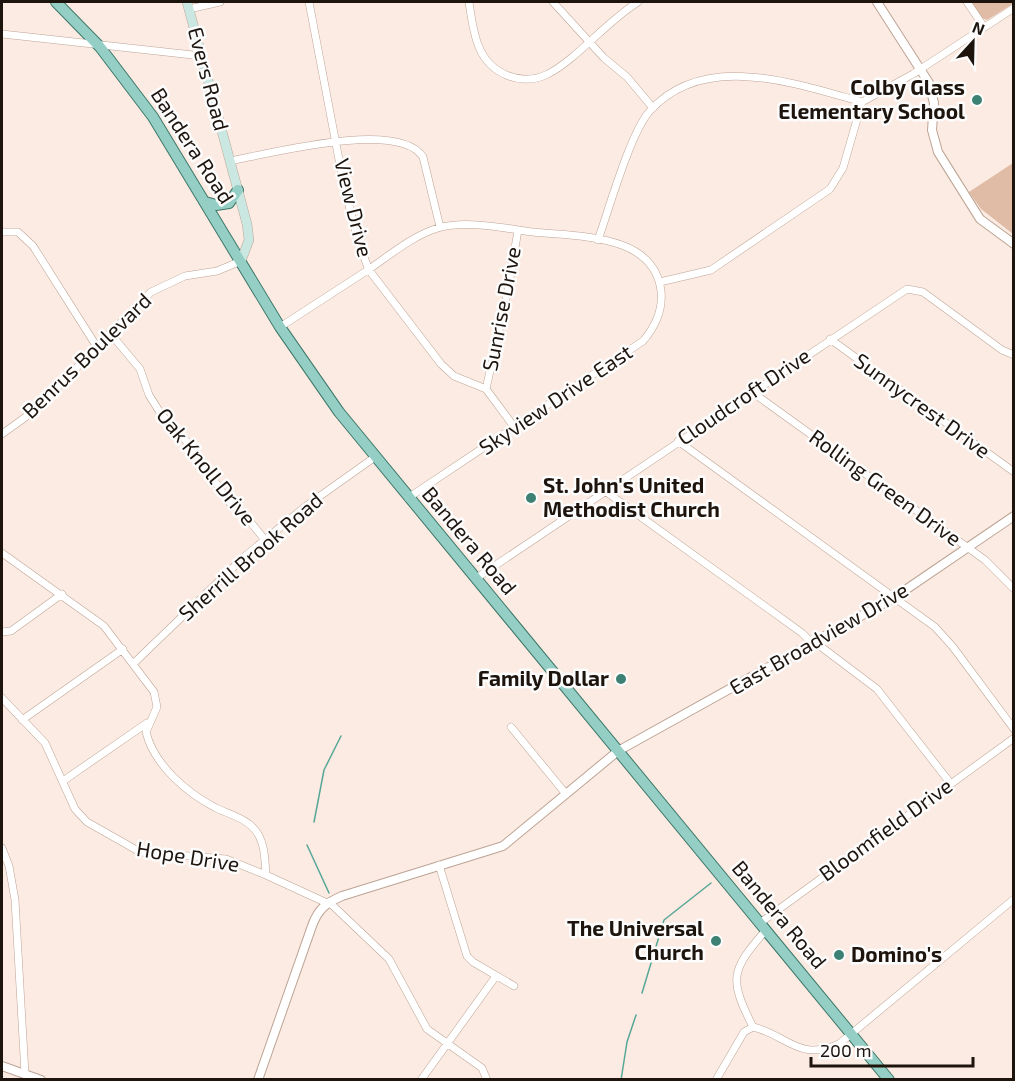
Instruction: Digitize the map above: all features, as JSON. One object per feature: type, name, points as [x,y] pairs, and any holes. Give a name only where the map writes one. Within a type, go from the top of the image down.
[{"type":"main road","name":"Bandera Road","points":[[56,2],[100,47],[153,117],[280,327],[327,396],[408,498],[889,1080]]},
{"type":"main road","name":"Evers Road","points":[[188,5],[249,237],[246,252],[241,261]]},
{"type":"main road","points":[[205,202],[229,203],[238,190]]},
{"type":"street","points":[[188,5],[220,2]]},
{"type":"street","name":"View Drive","points":[[309,2],[348,202],[369,270],[447,370],[460,379],[486,389]]},
{"type":"street","points":[[469,2],[476,37],[483,56],[498,71],[512,78],[530,80],[549,74],[607,23],[638,2]]},
{"type":"street","points":[[553,2],[622,72],[653,108]]},
{"type":"street","points":[[878,2],[933,93],[932,130],[938,152],[980,219],[1014,244]]},
{"type":"street","points":[[967,2],[984,27]]},
{"type":"street","points":[[280,327],[400,248],[440,227],[462,225],[518,230],[597,240],[628,247],[644,256],[660,282],[711,270],[830,189],[843,168],[862,102],[920,69],[1014,8]]},
{"type":"street","points":[[2,34],[100,47],[202,56]]},
{"type":"street","points":[[597,240],[632,146],[646,117],[664,99],[693,84],[746,77],[783,80],[862,102]]},
{"type":"street","points":[[230,161],[336,140],[371,139],[402,144],[419,151],[440,227]]},
{"type":"street","name":"Sunrise Drive","points":[[486,389],[508,290],[518,230]]},
{"type":"street","points":[[2,231],[18,232],[33,246],[97,347]]},
{"type":"street","name":"Benrus Boulevard","points":[[2,434],[34,411],[141,300],[162,286],[184,276],[224,269],[241,261]]},
{"type":"street","name":"Skyview Drive East","points":[[408,498],[643,341],[652,329],[660,308],[660,282]]},
{"type":"street","name":"Cloudcroft Drive","points":[[475,579],[902,291],[914,288],[923,292],[1002,350],[1014,355]]},
{"type":"street","name":"Oak Knoll Drive","points":[[110,333],[140,369],[149,395],[161,414],[188,443],[230,503],[244,514],[265,540]]},
{"type":"street","name":"Sunnycrest Drive","points":[[830,339],[1014,472]]},
{"type":"street","points":[[486,389],[515,428]]},
{"type":"street","name":"Rolling Green Drive","points":[[752,392],[965,548],[985,560],[1014,589]]},
{"type":"street","points":[[678,441],[930,623],[953,647],[1014,729]]},
{"type":"street","name":"Sherrill Brook Road","points":[[133,664],[265,540],[306,506],[375,457]]},
{"type":"street","points":[[605,490],[877,689],[951,784]]},
{"type":"street","name":"East Broadview Drive","points":[[328,903],[503,846],[618,751],[815,644],[895,597],[1014,516]]},
{"type":"street","points":[[2,553],[104,626],[123,649],[154,692],[157,702],[146,732],[148,739],[176,779],[200,798],[254,828],[264,848],[266,875]]},
{"type":"street","points":[[2,632],[11,631],[62,594]]},
{"type":"street","points":[[22,720],[123,649]]},
{"type":"street","name":"Hope Drive","points":[[2,698],[45,743],[81,818],[133,850],[147,854],[225,859],[328,903],[389,959],[423,1024],[482,1068],[487,1080]]},
{"type":"street","points":[[63,781],[149,721]]},
{"type":"street","points":[[511,727],[566,794]]},
{"type":"street","name":"Bloomfield Drive","points":[[753,1028],[739,998],[736,979],[744,957],[763,926],[1014,738]]},
{"type":"street","points":[[2,848],[9,866],[15,900],[25,1076]]},
{"type":"street","points":[[439,866],[467,956],[514,986]]},
{"type":"street","points":[[716,1080],[736,1043],[744,1032],[753,1028],[766,1031],[794,1047],[810,1051],[839,1044],[850,1032],[1014,899]]},
{"type":"street","points":[[258,1080],[318,910],[328,903]]},
{"type":"street","points":[[421,1080],[496,976]]},
{"type":"street","points":[[2,1066],[41,1080]]},
{"type":"shaded area","points":[[971,2],[1014,3],[987,20],[982,18]]},
{"type":"shaded area","points":[[1013,163],[1013,234],[981,209],[969,192]]},
{"type":"waterway","points":[[314,822],[324,770],[341,736]]},
{"type":"waterway","points":[[307,845],[329,893]]},
{"type":"waterway","points":[[642,993],[664,920],[711,883]]},
{"type":"waterway","points":[[621,1080],[627,1042],[636,1015]]},
{"type":"place","name":"Colby Glass Elementary School","points":[[977,100]]},
{"type":"place","name":"St. John's United Methodist Church","points":[[531,498]]},
{"type":"place","name":"Family Dollar","points":[[621,679]]},
{"type":"place","name":"The Universal Church","points":[[716,941]]},
{"type":"place","name":"Domino's","points":[[839,955]]}]
